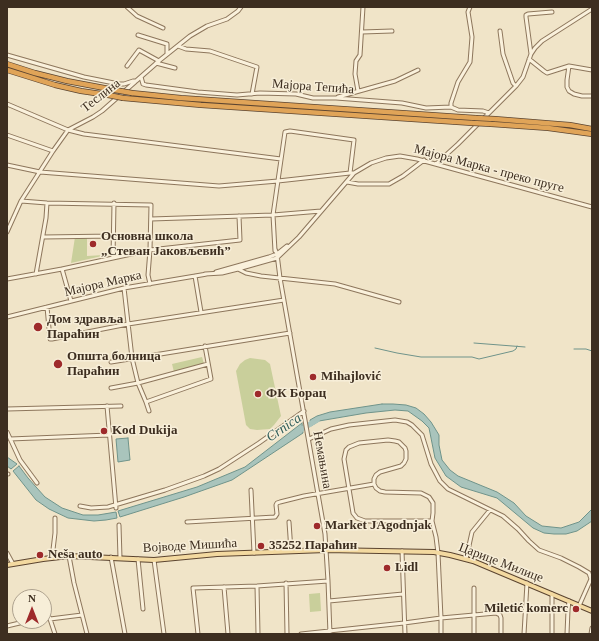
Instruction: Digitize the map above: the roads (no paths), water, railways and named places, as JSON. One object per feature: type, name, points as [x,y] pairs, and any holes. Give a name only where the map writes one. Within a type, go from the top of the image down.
[{"type":"highway","points":[[7,64],[67,81],[132,93],[181,98],[495,119],[570,125],[592,129]]},
{"type":"highway","points":[[7,70],[81,91],[123,98],[201,105],[548,128],[592,134]]},
{"type":"main road","name":"Царице Милице","points":[[326,550],[438,553],[466,559],[592,611]]},
{"type":"main road","name":"Војводе Мишића","points":[[7,565],[70,556],[154,560],[217,554],[326,550]]},
{"type":"street","points":[[127,7],[137,16],[163,28]]},
{"type":"street","name":"Теслина","points":[[7,232],[21,201],[68,130],[99,113],[157,62],[190,36],[201,29],[227,19],[241,7]]},
{"type":"street","points":[[358,92],[355,74],[356,61],[360,55],[363,7]]},
{"type":"street","points":[[451,107],[458,82],[470,62],[472,37],[468,12],[470,7]]},
{"type":"street","points":[[436,164],[516,86],[522,77],[531,54],[542,41],[592,9]]},
{"type":"street","points":[[531,54],[526,15],[552,12]]},
{"type":"street","points":[[362,32],[392,31]]},
{"type":"street","points":[[500,31],[503,54],[513,83],[516,86]]},
{"type":"street","points":[[138,35],[167,44],[167,54]]},
{"type":"street","points":[[178,46],[186,49],[210,51],[257,67],[252,94]]},
{"type":"street","points":[[127,66],[139,50],[157,62],[175,68]]},
{"type":"street","points":[[7,54],[84,77],[119,84],[136,81]]},
{"type":"street","points":[[529,59],[547,73],[569,66],[592,70]]},
{"type":"street","points":[[569,66],[567,80],[567,87],[569,91],[582,96],[592,96]]},
{"type":"street","points":[[336,98],[395,81],[418,70]]},
{"type":"street","name":"Мајора Тепића","points":[[141,77],[142,83],[146,86],[237,95],[296,94],[313,98],[336,98],[402,103],[426,108],[451,107],[458,110],[483,111],[489,113]]},
{"type":"street","points":[[7,104],[68,130],[84,134],[281,159]]},
{"type":"street","name":"Немањина","points":[[330,633],[325,534],[275,249],[273,215],[285,132],[287,131],[354,140],[352,173]]},
{"type":"street","points":[[7,135],[53,151]]},
{"type":"street","name":"Мајора Марка - преко пруге","points":[[342,188],[352,173],[371,163],[386,158],[400,156],[424,160],[592,207]]},
{"type":"street","points":[[347,182],[358,184],[389,184],[403,176],[424,160]]},
{"type":"street","points":[[7,165],[40,172],[219,186],[352,173]]},
{"type":"street","name":"Мајора Марка","points":[[205,274],[222,273],[238,269],[276,256],[299,237],[342,188]]},
{"type":"street","points":[[21,201],[151,205],[148,275],[150,284]]},
{"type":"street","points":[[36,274],[46,218],[47,203]]},
{"type":"street","points":[[113,258],[114,204]]},
{"type":"street","points":[[151,219],[273,215],[321,211]]},
{"type":"street","points":[[7,279],[150,250],[240,240],[239,216]]},
{"type":"street","points":[[43,237],[113,236]]},
{"type":"street","name":"Мајора Марка","points":[[7,316],[124,288],[205,274],[276,256]]},
{"type":"street","points":[[62,269],[71,301]]},
{"type":"street","points":[[238,269],[246,273],[335,284],[399,302]]},
{"type":"street","points":[[195,276],[201,312]]},
{"type":"street","points":[[124,288],[132,358],[138,383],[149,411]]},
{"type":"street","points":[[47,307],[50,339],[128,324],[284,300]]},
{"type":"street","points":[[111,362],[290,333]]},
{"type":"street","points":[[146,402],[211,380],[212,378],[205,346]]},
{"type":"street","points":[[110,388],[138,383],[208,364]]},
{"type":"street","points":[[107,406],[116,506]]},
{"type":"street","points":[[7,409],[121,406]]},
{"type":"street","points":[[80,506],[100,508],[116,506],[204,476],[219,469],[304,413]]},
{"type":"street","points":[[308,438],[337,427],[383,421],[395,420],[407,422],[412,425],[422,435],[431,464],[440,481],[448,488],[503,516],[518,528],[529,542],[539,550],[561,558],[589,574],[591,579],[579,606]]},
{"type":"street","points":[[7,432],[20,460],[37,483]]},
{"type":"street","points":[[10,439],[109,435]]},
{"type":"street","points":[[432,521],[365,521],[360,520],[355,516],[353,513],[348,488],[344,459],[346,450],[349,447],[359,443],[388,440],[399,442],[406,451],[406,459],[401,466],[380,472],[376,475],[374,479],[376,488],[384,492],[425,494],[433,503],[432,521],[438,553],[441,634]]},
{"type":"street","points":[[187,522],[275,517],[277,514],[277,504],[318,493],[374,484]]},
{"type":"street","points":[[251,490],[254,553]]},
{"type":"street","points":[[466,559],[472,532],[490,510]]},
{"type":"street","points":[[52,558],[55,518]]},
{"type":"street","points":[[289,522],[291,551]]},
{"type":"street","points":[[119,525],[120,558]]},
{"type":"street","points":[[402,551],[405,634]]},
{"type":"street","points":[[7,553],[13,564]]},
{"type":"street","points":[[70,556],[74,583],[87,634]]},
{"type":"street","points":[[111,557],[125,634]]},
{"type":"street","points":[[138,559],[144,609]]},
{"type":"street","points":[[154,560],[164,634]]},
{"type":"street","points":[[198,634],[193,588],[257,586],[328,581]]},
{"type":"street","points":[[286,584],[286,634]]},
{"type":"street","points":[[524,634],[527,584]]},
{"type":"street","points":[[257,586],[258,634]]},
{"type":"street","points":[[224,587],[228,634]]},
{"type":"street","points":[[474,588],[474,634]]},
{"type":"street","points":[[329,601],[403,594]]},
{"type":"street","points":[[552,594],[552,634]]},
{"type":"street","points":[[568,634],[569,601]]},
{"type":"street","points":[[301,634],[330,633],[441,618],[496,613],[500,615],[501,618],[501,634]]},
{"type":"street","points":[[52,619],[82,615]]},
{"type":"street","points":[[591,634],[592,628]]},
{"type":"water","points":[[382,404],[406,405],[416,408],[424,414],[439,435],[442,460],[450,470],[458,476],[497,492],[514,503],[526,516],[542,526],[561,528],[579,522],[592,509],[592,521],[577,531],[566,534],[544,533],[533,528],[497,498],[461,487],[446,476],[435,458],[429,428],[408,411],[395,410],[366,413],[319,421],[311,426],[310,420],[317,416],[330,412]]},
{"type":"water","points":[[302,423],[303,433],[232,480],[120,517],[118,511],[197,487],[245,467]]},
{"type":"water","points":[[128,438],[130,460],[118,462],[116,439]]},
{"type":"water","points":[[7,457],[17,464],[11,469],[7,466]]},
{"type":"water","points":[[19,466],[45,497],[62,508],[83,515],[98,515],[116,512],[117,518],[94,521],[68,518],[49,509],[36,500],[13,471]]},
{"type":"waterway","points":[[474,343],[525,347]]},
{"type":"waterway","points":[[375,348],[421,357],[472,357],[479,359],[513,351],[517,346]]},
{"type":"waterway","points":[[574,349],[586,349],[592,351]]},
{"type":"waterway","name":"Crnica","points":[[297,432],[317,420]]},
{"type":"place","name":"Основна школа „Стеван Јаковљевић”","points":[[93,244]]},
{"type":"place","name":"Дом здравља Параћин","points":[[38,327]]},
{"type":"place","name":"Општа болница Параћин","points":[[58,364]]},
{"type":"place","name":"Mihajlović","points":[[313,377]]},
{"type":"place","name":"ФК Борац","points":[[258,394]]},
{"type":"place","name":"Kod Dukija","points":[[104,431]]},
{"type":"place","name":"Market JAgodnjak","points":[[317,526]]},
{"type":"place","name":"35252 Параћин","points":[[261,546]]},
{"type":"place","name":"Neša auto","points":[[40,555]]},
{"type":"place","name":"Lidl","points":[[387,568]]},
{"type":"place","name":"Miletić komerc","points":[[576,609]]}]
